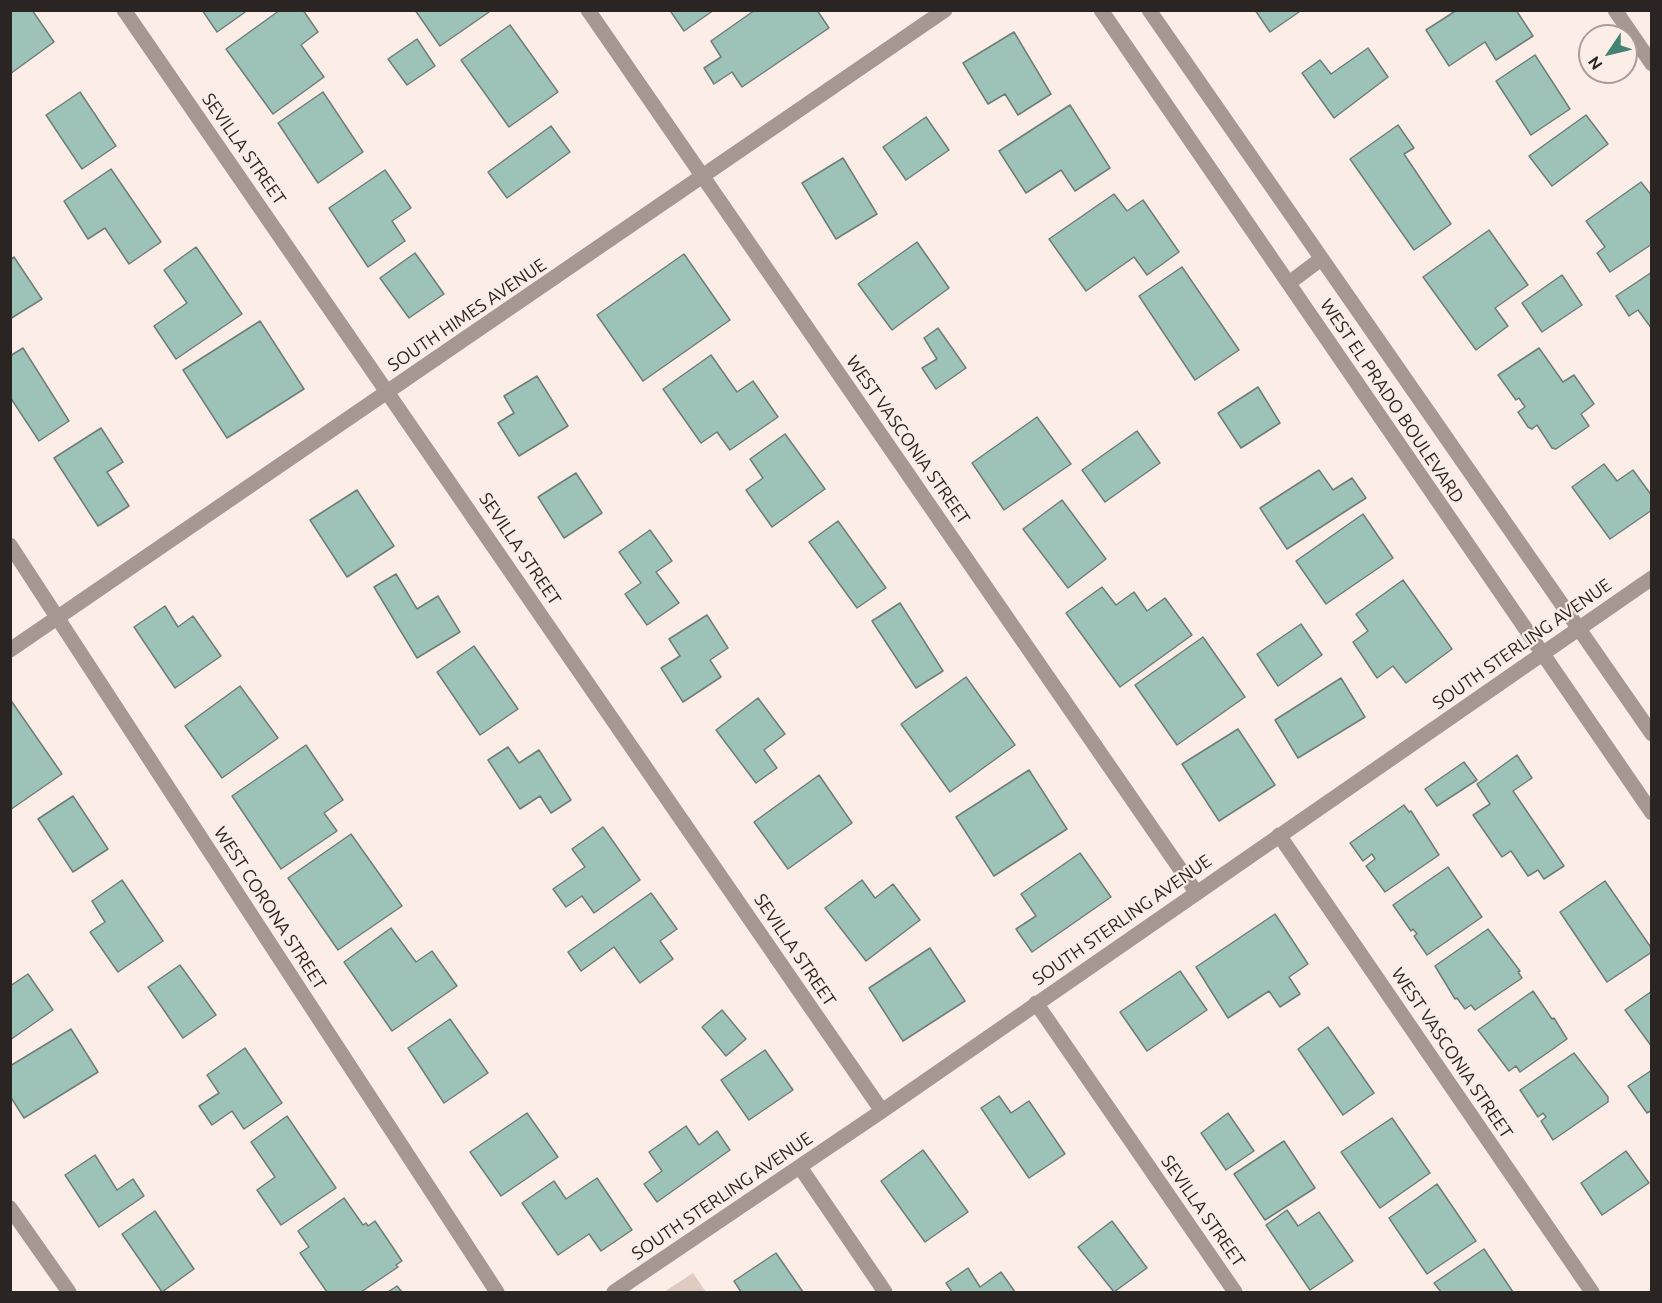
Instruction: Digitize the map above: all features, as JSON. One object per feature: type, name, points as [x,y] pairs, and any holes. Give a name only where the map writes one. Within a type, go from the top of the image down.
[{"type":"street","name":"SEVILLA STREET","points":[[124,10],[882,1111]]},
{"type":"street","name":"WEST VASCONIA STREET","points":[[588,10],[1196,892]]},
{"type":"street","name":"SOUTH HIMES AVENUE","points":[[10,650],[945,10]]},
{"type":"street","name":"WEST EL PRADO BOULEVARD","points":[[1101,10],[1652,813]]},
{"type":"street","name":"WEST EL PRADO BOULEVARD","points":[[1149,10],[1652,734]]},
{"type":"street","points":[[1615,10],[1652,64]]},
{"type":"street","points":[[1289,283],[1321,259]]},
{"type":"street","name":"WEST CORONA STREET","points":[[10,545],[496,1293]]},
{"type":"street","name":"SOUTH STERLING AVENUE","points":[[614,1293],[882,1111],[1577,627],[1652,578]]},
{"type":"street","name":"WEST VASCONIA STREET","points":[[1279,835],[1592,1293]]},
{"type":"street","name":"SEVILLA STREET","points":[[1036,1003],[1235,1293]]},
{"type":"street","points":[[800,1167],[885,1293]]},
{"type":"street","points":[[10,1208],[69,1293]]},
{"type":"shaded area","points":[[693,1273],[706,1292],[664,1292]]},
{"type":"building","points":[[10,10],[32,10],[54,42],[10,74]]},
{"type":"building","points":[[202,10],[248,10],[217,32]]},
{"type":"building","points":[[280,10],[303,10],[318,32],[301,45],[324,77],[273,114],[226,49]]},
{"type":"building","points":[[415,10],[492,10],[440,46]]},
{"type":"building","points":[[673,10],[714,10],[684,31],[671,12]]},
{"type":"building","points":[[755,10],[817,10],[829,28],[742,87],[732,72],[714,84],[704,68],[721,57],[711,41]]},
{"type":"building","points":[[1255,10],[1302,10],[1270,32]]},
{"type":"building","points":[[1457,10],[1516,10],[1533,36],[1496,60],[1485,42],[1449,66],[1426,30]]},
{"type":"building","points":[[510,25],[558,92],[509,127],[461,60]]},
{"type":"building","points":[[1014,32],[1051,94],[1018,115],[1005,94],[988,104],[963,63]]},
{"type":"building","points":[[417,39],[435,66],[407,85],[388,59]]},
{"type":"building","points":[[1368,48],[1388,77],[1334,118],[1302,73],[1320,60],[1331,74]]},
{"type":"building","points":[[1535,55],[1570,109],[1531,135],[1496,81]]},
{"type":"building","points":[[80,92],[116,146],[82,169],[46,115]]},
{"type":"building","points":[[323,92],[363,152],[318,183],[278,123]]},
{"type":"building","points":[[1070,105],[1110,168],[1075,191],[1061,170],[1026,193],[999,151]]},
{"type":"building","points":[[1586,115],[1608,144],[1552,186],[1529,156]]},
{"type":"building","points":[[926,117],[949,150],[906,180],[883,147]]},
{"type":"building","points":[[1398,125],[1414,148],[1404,154],[1451,224],[1414,250],[1350,159]]},
{"type":"building","points":[[551,126],[570,152],[507,198],[488,172]]},
{"type":"building","points":[[843,158],[877,214],[836,239],[802,183]]},
{"type":"building","points":[[111,169],[161,242],[129,264],[105,228],[88,239],[64,201]]},
{"type":"building","points":[[385,170],[411,208],[392,221],[405,241],[368,267],[329,208]]},
{"type":"building","points":[[1641,182],[1652,196],[1652,244],[1610,272],[1597,253],[1605,247],[1586,221]]},
{"type":"building","points":[[1114,194],[1127,211],[1143,200],[1179,252],[1147,275],[1134,257],[1086,291],[1049,239]]},
{"type":"building","points":[[1489,230],[1528,285],[1495,308],[1508,326],[1476,350],[1423,277]]},
{"type":"building","points":[[917,242],[949,288],[892,330],[858,284]]},
{"type":"building","points":[[196,247],[242,314],[176,359],[154,326],[187,303],[164,270]]},
{"type":"building","points":[[415,253],[444,294],[409,318],[380,278]]},
{"type":"building","points":[[684,254],[730,320],[643,381],[597,315]]},
{"type":"building","points":[[14,257],[42,299],[10,319],[10,260]]},
{"type":"building","points":[[1182,267],[1239,350],[1195,380],[1139,296]]},
{"type":"building","points":[[1652,272],[1652,329],[1638,310],[1629,316],[1616,296]]},
{"type":"building","points":[[1562,275],[1582,305],[1542,332],[1522,303]]},
{"type":"building","points":[[260,321],[304,389],[227,438],[183,370]]},
{"type":"building","points":[[938,328],[966,368],[936,389],[922,368],[937,359],[924,338]]},
{"type":"building","points":[[23,348],[69,421],[39,441],[10,397],[10,356]]},
{"type":"building","points":[[1539,348],[1563,382],[1574,375],[1594,404],[1581,414],[1589,426],[1556,449],[1552,448],[1537,425],[1532,429],[1528,427],[1518,412],[1525,407],[1519,398],[1516,400],[1498,375]]},
{"type":"building","points":[[711,355],[737,392],[753,381],[778,417],[730,450],[717,432],[701,443],[663,389]]},
{"type":"building","points":[[537,376],[568,426],[519,456],[498,423],[514,413],[504,396]]},
{"type":"building","points":[[1258,387],[1280,423],[1241,448],[1218,413]]},
{"type":"building","points":[[1037,417],[1071,464],[1004,510],[972,463]]},
{"type":"building","points":[[101,428],[123,462],[107,472],[129,506],[98,526],[54,458]]},
{"type":"building","points":[[1137,431],[1160,463],[1105,502],[1082,470]]},
{"type":"building","points":[[785,434],[825,489],[772,527],[746,490],[763,478],[750,459]]},
{"type":"building","points":[[1604,464],[1617,481],[1633,470],[1652,496],[1652,510],[1610,539],[1572,487]]},
{"type":"building","points":[[1319,470],[1333,490],[1352,478],[1366,498],[1287,549],[1260,508]]},
{"type":"building","points":[[576,473],[602,513],[564,538],[538,497]]},
{"type":"building","points":[[357,490],[394,546],[347,577],[310,520]]},
{"type":"building","points":[[1062,500],[1106,559],[1068,588],[1023,529]]},
{"type":"building","points":[[1363,514],[1393,558],[1326,604],[1296,561]]},
{"type":"building","points":[[838,521],[886,588],[857,608],[809,542]]},
{"type":"building","points":[[650,530],[672,561],[656,572],[679,603],[647,625],[625,594],[641,583],[619,552]]},
{"type":"building","points":[[396,574],[417,609],[438,596],[460,632],[417,658],[374,587]]},
{"type":"building","points":[[1403,580],[1452,649],[1406,683],[1393,666],[1377,678],[1353,642],[1368,631],[1356,614]]},
{"type":"building","points":[[1102,587],[1116,605],[1134,592],[1147,611],[1165,598],[1192,635],[1120,687],[1066,613]]},
{"type":"building","points":[[900,603],[943,671],[916,688],[872,621]]},
{"type":"building","points":[[165,606],[178,627],[193,616],[221,656],[175,688],[134,627]]},
{"type":"building","points":[[707,615],[728,648],[710,660],[721,677],[683,702],[661,668],[680,656],[669,639]]},
{"type":"building","points":[[1301,624],[1322,655],[1278,686],[1257,654]]},
{"type":"building","points":[[1203,637],[1245,697],[1177,745],[1135,685]]},
{"type":"building","points":[[474,646],[518,709],[480,735],[437,672]]},
{"type":"building","points":[[966,677],[1015,745],[950,792],[901,724]]},
{"type":"building","points":[[1341,678],[1365,717],[1298,758],[1275,720]]},
{"type":"building","points":[[240,686],[278,738],[222,778],[185,726]]},
{"type":"building","points":[[758,698],[785,734],[764,750],[777,768],[756,783],[716,730]]},
{"type":"building","points":[[12,702],[62,774],[10,810],[10,703]]},
{"type":"building","points":[[1238,729],[1275,785],[1219,821],[1182,764]]},
{"type":"building","points":[[306,745],[343,800],[324,813],[337,831],[281,869],[232,796]]},
{"type":"building","points":[[508,747],[519,763],[539,750],[571,800],[551,813],[540,796],[520,809],[488,760]]},
{"type":"building","points":[[1517,755],[1532,778],[1513,791],[1564,866],[1544,879],[1538,870],[1528,876],[1511,851],[1502,857],[1473,815],[1490,804],[1477,784]]},
{"type":"building","points":[[1464,762],[1477,780],[1437,806],[1425,789]]},
{"type":"building","points":[[1029,770],[1067,829],[994,876],[956,817]]},
{"type":"building","points":[[819,775],[852,823],[788,869],[754,822]]},
{"type":"building","points":[[73,796],[108,849],[73,872],[38,819]]},
{"type":"building","points":[[1404,805],[1409,812],[1411,811],[1439,855],[1385,892],[1366,866],[1375,859],[1372,854],[1363,861],[1350,843]]},
{"type":"building","points":[[603,827],[640,880],[594,913],[582,896],[566,907],[553,889],[585,867],[572,849]]},
{"type":"building","points":[[351,834],[402,906],[338,950],[288,878]]},
{"type":"building","points":[[1080,853],[1111,897],[1032,952],[1016,929],[1036,916],[1021,894]]},
{"type":"building","points":[[1448,867],[1482,917],[1427,955],[1414,936],[1417,934],[1413,929],[1411,931],[1393,905]]},
{"type":"building","points":[[122,880],[163,941],[118,972],[90,932],[105,922],[92,901]]},
{"type":"building","points":[[862,880],[875,898],[893,884],[920,920],[866,961],[825,908]]},
{"type":"building","points":[[1605,881],[1652,949],[1652,952],[1607,982],[1560,912]]},
{"type":"building","points":[[651,893],[677,929],[660,941],[673,959],[640,983],[614,947],[581,971],[568,952]]},
{"type":"building","points":[[1275,914],[1308,964],[1289,977],[1300,994],[1280,1007],[1269,991],[1228,1018],[1196,967]]},
{"type":"building","points":[[391,928],[416,962],[432,951],[457,986],[392,1031],[344,962]]},
{"type":"building","points":[[1488,929],[1520,971],[1518,972],[1522,978],[1475,1010],[1471,1005],[1465,1009],[1457,998],[1455,999],[1435,966]]},
{"type":"building","points":[[930,948],[965,1001],[903,1041],[869,988]]},
{"type":"building","points":[[180,965],[216,1015],[183,1038],[148,987]]},
{"type":"building","points":[[1180,971],[1207,1010],[1147,1051],[1120,1012]]},
{"type":"building","points":[[28,974],[53,1010],[10,1040],[10,986]]},
{"type":"building","points":[[1533,991],[1567,1039],[1520,1072],[1516,1066],[1509,1071],[1478,1030]]},
{"type":"building","points":[[1652,991],[1652,1047],[1625,1010]]},
{"type":"building","points":[[722,1010],[746,1039],[726,1056],[702,1027]]},
{"type":"building","points":[[450,1019],[488,1073],[444,1103],[408,1048]]},
{"type":"building","points":[[1328,1027],[1374,1093],[1343,1115],[1298,1049]]},
{"type":"building","points":[[71,1029],[98,1072],[24,1118],[10,1096],[10,1066]]},
{"type":"building","points":[[245,1048],[282,1103],[244,1129],[232,1111],[212,1125],[199,1106],[219,1093],[207,1075]]},
{"type":"building","points":[[765,1050],[793,1090],[749,1120],[721,1080]]},
{"type":"building","points":[[1574,1053],[1608,1097],[1608,1102],[1553,1140],[1541,1121],[1546,1117],[1543,1113],[1538,1117],[1520,1090]]},
{"type":"building","points":[[1652,1070],[1652,1110],[1647,1113],[1628,1086]]},
{"type":"building","points":[[999,1096],[1011,1113],[1029,1101],[1065,1154],[1029,1178],[981,1108]]},
{"type":"building","points":[[527,1113],[558,1157],[501,1196],[470,1152]]},
{"type":"building","points":[[1228,1113],[1254,1151],[1226,1170],[1201,1133]]},
{"type":"building","points":[[287,1116],[336,1188],[281,1225],[257,1190],[275,1177],[251,1142]]},
{"type":"building","points":[[1392,1118],[1430,1173],[1380,1208],[1341,1152]]},
{"type":"building","points":[[686,1126],[699,1145],[717,1131],[730,1150],[657,1202],[644,1184],[662,1171],[649,1152]]},
{"type":"building","points":[[1284,1141],[1315,1188],[1265,1220],[1234,1174]]},
{"type":"building","points":[[923,1150],[968,1212],[925,1242],[881,1181]]},
{"type":"building","points":[[1626,1151],[1649,1183],[1602,1215],[1581,1183]]},
{"type":"building","points":[[95,1155],[117,1190],[133,1179],[144,1196],[99,1227],[65,1175]]},
{"type":"building","points":[[597,1178],[632,1230],[601,1251],[589,1234],[558,1255],[522,1203],[554,1181],[566,1199]]},
{"type":"building","points":[[1437,1184],[1476,1241],[1427,1274],[1389,1218]]},
{"type":"building","points":[[344,1198],[363,1225],[366,1223],[368,1226],[375,1221],[402,1261],[396,1265],[398,1267],[361,1292],[327,1292],[300,1253],[309,1247],[298,1231]]},
{"type":"building","points":[[1287,1210],[1298,1226],[1319,1212],[1353,1261],[1310,1290],[1266,1225]]},
{"type":"building","points":[[155,1211],[194,1269],[162,1292],[122,1234]]},
{"type":"building","points":[[1112,1221],[1147,1268],[1114,1292],[1078,1247]]},
{"type":"building","points":[[1484,1249],[1513,1292],[1441,1292],[1434,1283]]},
{"type":"building","points":[[776,1253],[803,1292],[741,1292],[734,1281]]},
{"type":"building","points":[[968,1268],[980,1287],[1001,1272],[1015,1292],[952,1292],[946,1283]]},
{"type":"building","points":[[397,1286],[402,1292],[388,1292]]}]
